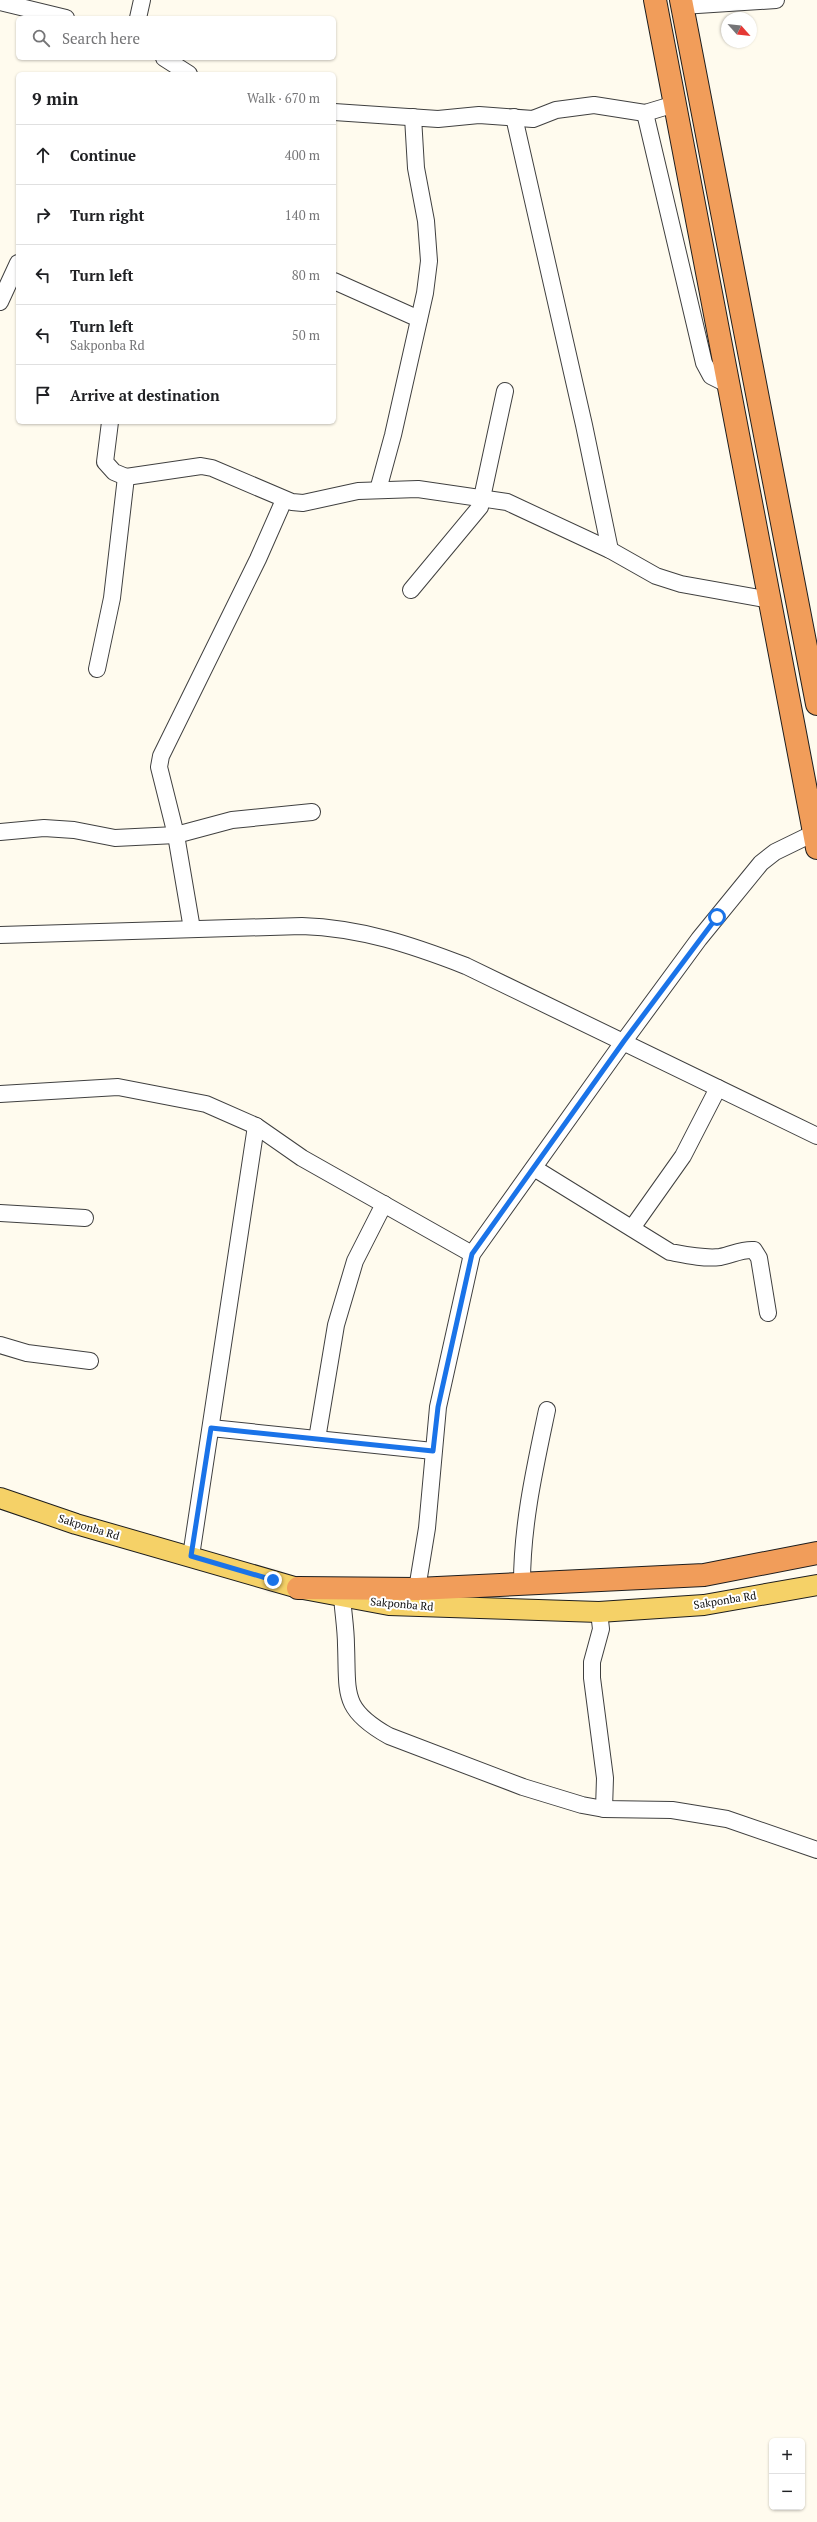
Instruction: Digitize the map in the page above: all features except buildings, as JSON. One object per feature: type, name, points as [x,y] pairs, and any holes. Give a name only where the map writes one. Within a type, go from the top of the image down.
[{"type":"highway","points":[[655,0],[815,841]]},
{"type":"highway","points":[[682,3],[817,704]]},
{"type":"highway","points":[[758,538],[784,533]]},
{"type":"highway","points":[[298,1588],[417,1589],[704,1575],[817,1553]]},
{"type":"main road","name":"Sakponba Rd","points":[[0,1498],[76,1524],[298,1588],[389,1605],[599,1612],[704,1605],[817,1585]]},
{"type":"street","points":[[138,16],[142,0]]},
{"type":"street","points":[[682,3],[776,0]]},
{"type":"street","points":[[0,2],[58,16]]},
{"type":"street","points":[[167,60],[186,72]]},
{"type":"street","points":[[336,112],[438,119],[480,115],[540,118],[556,110],[594,105],[645,113],[675,104]]},
{"type":"street","points":[[645,113],[704,363],[711,376],[728,385]]},
{"type":"street","points":[[378,490],[393,435],[419,320],[425,293],[429,261],[426,221],[416,168],[413,117]]},
{"type":"street","points":[[514,117],[584,425],[610,550]]},
{"type":"street","points":[[0,302],[16,267]]},
{"type":"street","points":[[336,282],[419,320]]},
{"type":"street","points":[[411,590],[474,517],[483,499],[505,391]]},
{"type":"street","points":[[110,424],[105,462],[114,472],[126,477],[201,466],[212,468],[284,500],[303,502],[344,493],[418,489],[507,502],[610,550],[656,576],[680,584],[770,600]]},
{"type":"street","points":[[97,669],[112,598],[126,477]]},
{"type":"street","points":[[192,929],[176,835],[159,767],[161,756],[258,559],[284,500]]},
{"type":"street","points":[[0,832],[44,828],[74,830],[115,838],[176,835],[232,820],[312,812]]},
{"type":"street","points":[[417,1589],[427,1528],[438,1407],[472,1254],[624,1041],[699,939],[761,863],[775,852],[815,841]]},
{"type":"street","points":[[0,935],[192,929],[336,927],[410,945],[466,966],[624,1041],[817,1136]]},
{"type":"street","points":[[0,1094],[118,1087],[206,1104],[256,1126],[302,1158],[472,1254]]},
{"type":"street","points":[[632,1228],[683,1156],[718,1088]]},
{"type":"street","points":[[191,1556],[256,1126]]},
{"type":"street","points":[[534,1168],[670,1252],[693,1256],[720,1256],[745,1249],[754,1250],[759,1258],[768,1313]]},
{"type":"street","points":[[317,1439],[336,1325],[355,1262],[384,1204]]},
{"type":"street","points":[[0,1213],[84,1218]]},
{"type":"street","points":[[0,1345],[27,1353],[90,1361]]},
{"type":"street","points":[[522,1583],[522,1549],[528,1503],[547,1410]]},
{"type":"street","points":[[211,1428],[433,1451]]},
{"type":"street","points":[[342,1596],[346,1645],[345,1675],[348,1699],[357,1713],[369,1725],[389,1736],[523,1787],[582,1805],[604,1809],[672,1810],[727,1819],[817,1850]]},
{"type":"street","points":[[599,1612],[602,1629],[592,1662],[592,1678],[605,1778],[604,1809]]},
{"type":"route","points":[[273,1580],[191,1556],[211,1428],[433,1451],[438,1407],[472,1254],[624,1041],[717,917]]}]
